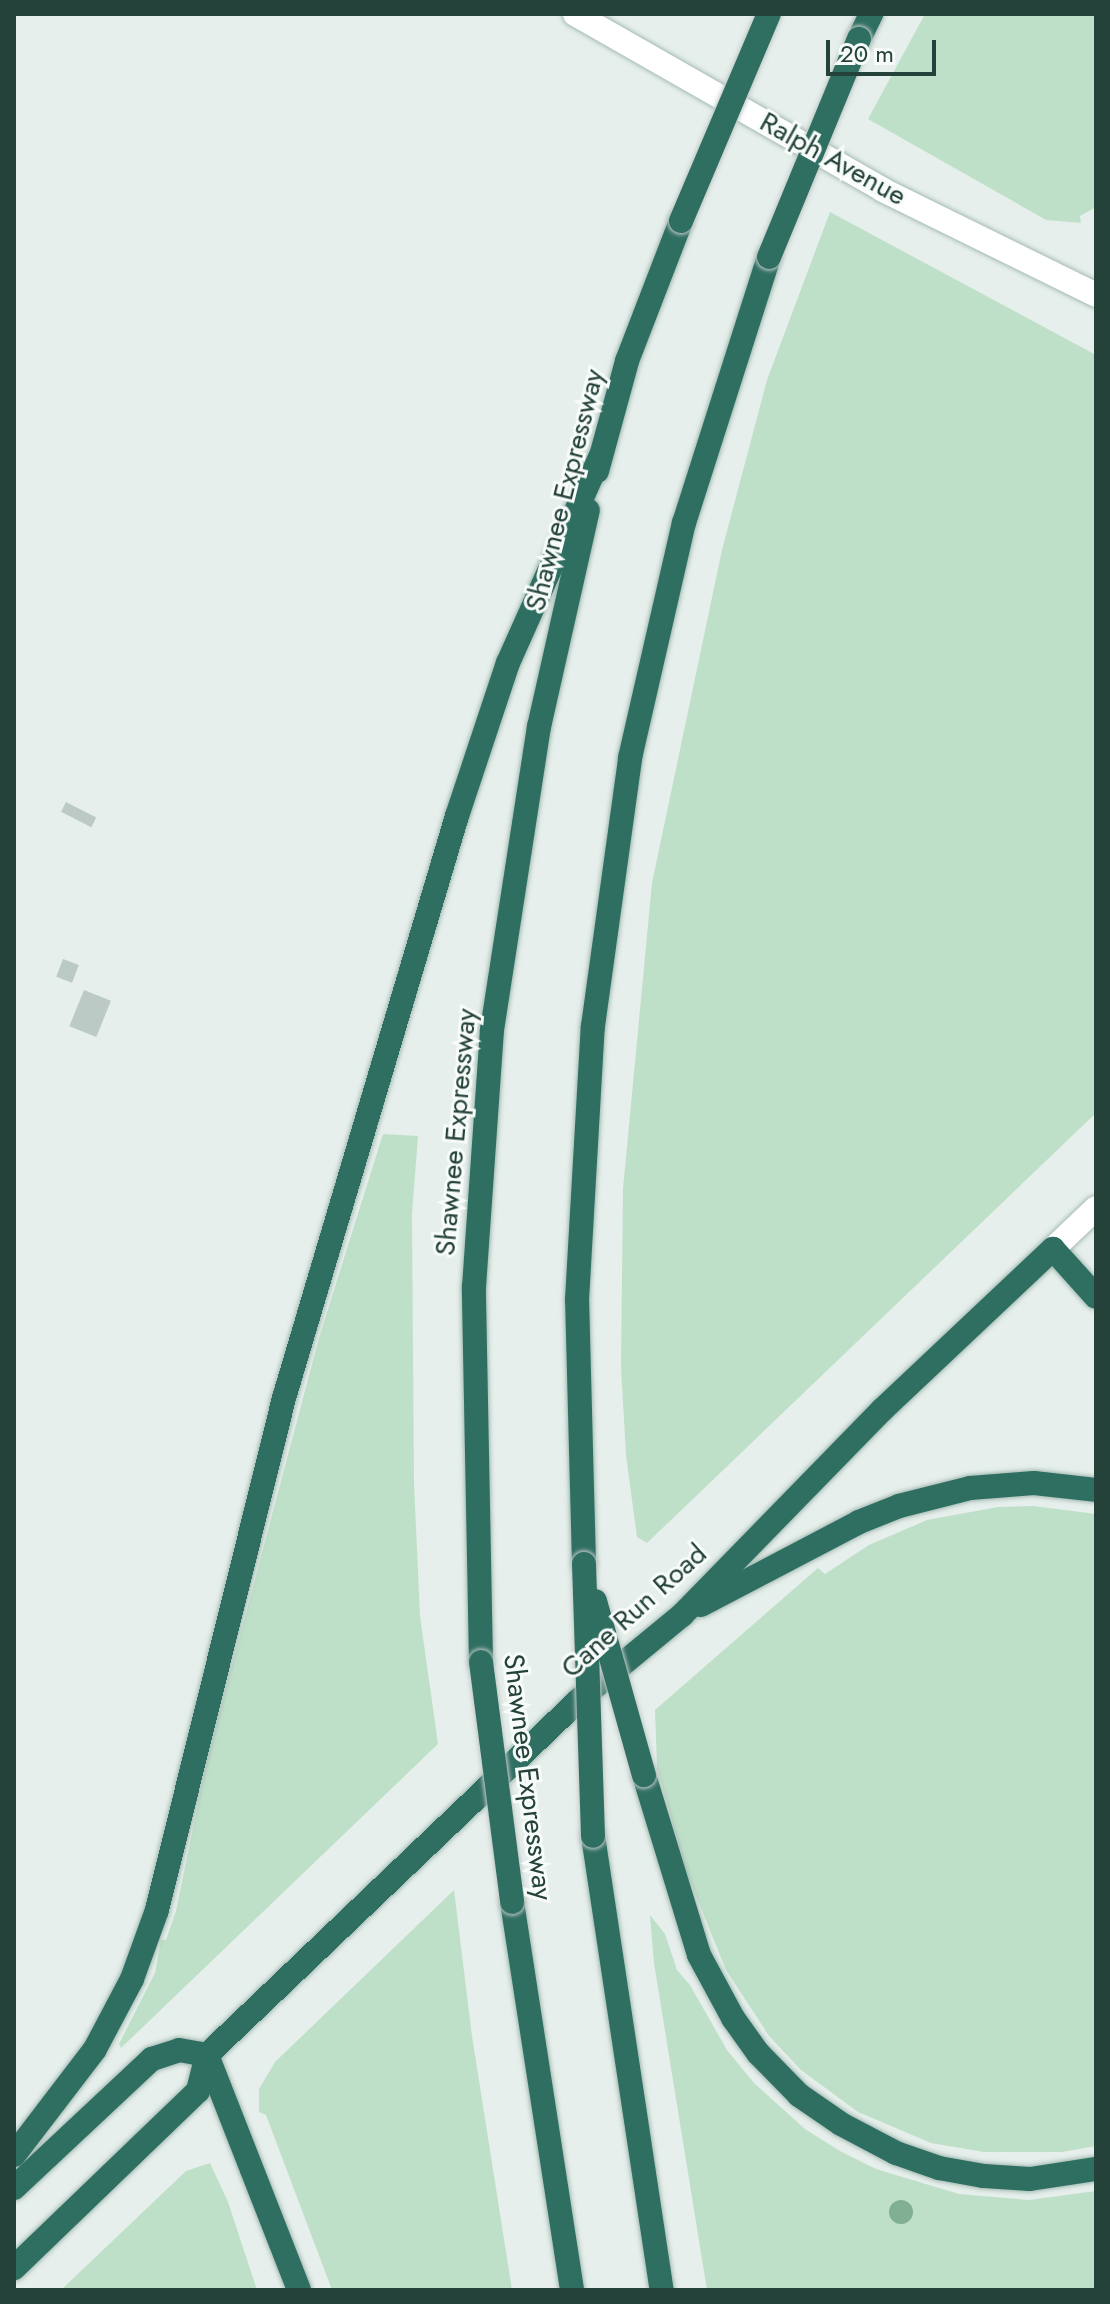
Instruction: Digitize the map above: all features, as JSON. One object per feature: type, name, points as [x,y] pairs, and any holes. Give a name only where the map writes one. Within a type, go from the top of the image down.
[{"type":"highway","name":"Shawnee Expressway","points":[[572,2290],[512,1902],[481,1662],[474,1287],[492,1030],[539,727],[600,457],[627,361],[681,221],[769,14]]},
{"type":"highway","name":"Shawnee Expressway","points":[[662,2290],[593,1836],[577,1300],[593,1026],[630,758],[684,523],[769,257],[871,14]]},
{"type":"highway","points":[[14,2155],[95,2049],[132,1979],[157,1910],[284,1398],[457,816],[508,663],[600,457]]},
{"type":"highway","points":[[1053,1249],[1096,1297]]},
{"type":"highway","name":"Cane Run Road","points":[[207,2055],[580,1699],[682,1615],[882,1410],[1053,1249]]},
{"type":"highway","points":[[682,1615],[859,1522],[899,1506],[982,1487],[1034,1483],[1096,1490]]},
{"type":"highway","points":[[584,1564],[699,1955],[733,2018],[758,2053],[799,2095],[841,2124],[896,2153],[939,2168],[984,2176],[1030,2179],[1096,2169]]},
{"type":"highway","points":[[14,2188],[152,2059],[179,2050],[207,2055]]},
{"type":"highway","points":[[14,2268],[198,2091],[207,2055]]},
{"type":"highway","points":[[207,2055],[299,2290]]},
{"type":"street","name":"Ralph Avenue","points":[[575,14],[883,190],[1096,295]]},
{"type":"street","name":"Cane Run Road","points":[[1053,1249],[1096,1208]]},
{"type":"green space","points":[[925,14],[1096,14],[1096,207],[1080,216],[1081,223],[1046,220],[868,119]]},
{"type":"green space","points":[[830,212],[1096,355],[1096,1113],[647,1543],[637,1537],[626,1455],[621,1367],[623,1189],[652,883],[722,550],[767,380]]},
{"type":"green space","points":[[383,1134],[418,1136],[412,1214],[414,1483],[420,1616],[438,1744],[121,2048],[119,2044],[155,1973],[161,1940],[166,1940],[176,1911],[207,1760],[319,1338]]},
{"type":"green space","points":[[1033,1506],[1096,1514],[1096,2146],[1062,2152],[984,2152],[931,2143],[858,2112],[801,2070],[769,2036],[726,1970],[686,1871],[657,1767],[655,1710],[818,1568],[825,1574],[869,1545],[927,1520],[998,1507]]},
{"type":"green space","points":[[454,1890],[472,2036],[512,2290],[332,2290],[266,2115],[259,2112],[259,2089],[275,2062]]},
{"type":"green space","points":[[650,1915],[665,1934],[677,1970],[690,1985],[727,2050],[754,2083],[805,2129],[840,2151],[876,2169],[959,2194],[1029,2200],[1096,2191],[1096,2290],[707,2290],[654,1963]]},
{"type":"green space","points":[[210,2163],[228,2202],[257,2290],[61,2290],[186,2171]]},
{"type":"building","points":[[66,802],[96,817],[91,827],[61,812]]},
{"type":"building","points":[[63,959],[79,965],[72,983],[56,977]]},
{"type":"building","points":[[84,990],[111,1001],[96,1037],[69,1026]]}]
